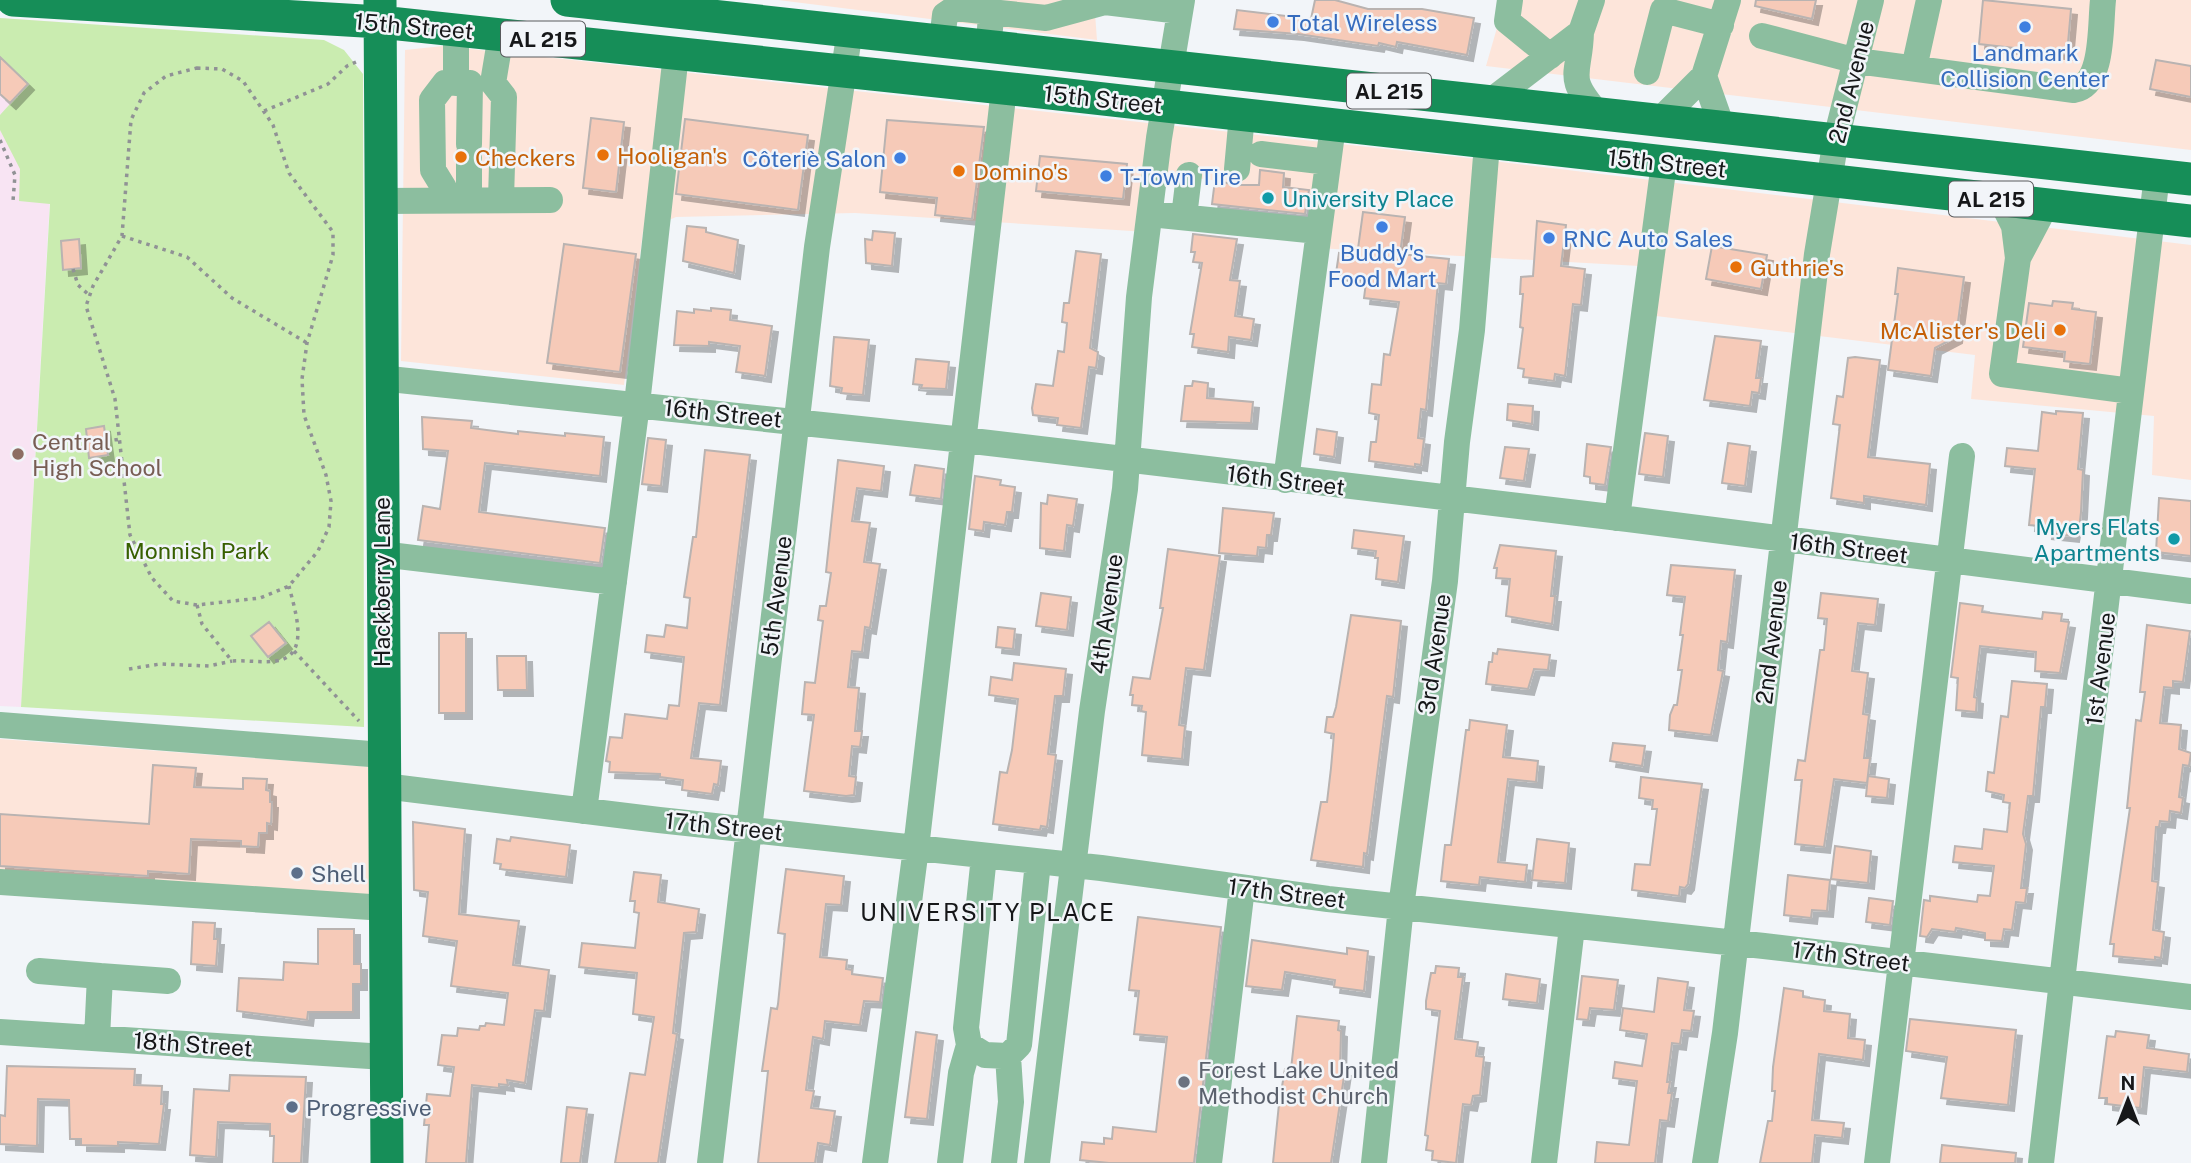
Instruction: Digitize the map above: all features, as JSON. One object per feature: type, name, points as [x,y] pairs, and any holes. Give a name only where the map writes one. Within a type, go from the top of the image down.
[{"type":"main road","name":"15th Street","points":[[13,0],[380,11],[456,30],[2191,221]]},
{"type":"main road","name":"15th Street","points":[[567,0],[2191,179]]},
{"type":"main road","name":"Hackberry Lane","points":[[380,11],[381,554],[387,1163]]},
{"type":"street","points":[[1510,0],[1507,21],[1550,56]]},
{"type":"street","points":[[1592,0],[1581,32],[1574,77],[1582,96],[1598,114]]},
{"type":"street","name":"2nd Avenue","points":[[1705,1163],[1735,945],[1817,254],[1836,139],[1871,0]]},
{"type":"street","points":[[1914,68],[1929,0]]},
{"type":"street","points":[[1762,36],[1857,61],[2074,90],[2082,89],[2095,75],[2103,0]]},
{"type":"street","points":[[942,40],[945,15],[948,10],[955,8],[1046,18],[1105,2],[1181,6]]},
{"type":"street","name":"4th Avenue","points":[[1037,1163],[1073,865],[1127,461],[1139,297],[1163,106],[1181,6]]},
{"type":"street","points":[[1647,72],[1663,10],[1724,13],[1704,76],[1660,120]]},
{"type":"street","points":[[988,45],[991,12]]},
{"type":"street","points":[[453,196],[466,83],[456,30]]},
{"type":"street","name":"5th Avenue","points":[[710,1163],[817,247],[850,30]]},
{"type":"street","points":[[1488,103],[1581,32]]},
{"type":"street","points":[[453,196],[433,170],[432,100],[466,83],[501,35]]},
{"type":"street","points":[[584,811],[637,404],[676,54]]},
{"type":"street","points":[[1704,76],[1722,127]]},
{"type":"street","points":[[466,83],[503,97],[501,199]]},
{"type":"street","points":[[875,1163],[916,848],[1004,89]]},
{"type":"street","points":[[1237,169],[1242,115]]},
{"type":"street","points":[[1287,157],[1291,121]]},
{"type":"street","points":[[1286,480],[1333,126]]},
{"type":"street","name":"3rd Avenue","points":[[1374,1163],[1401,907],[1453,499],[1480,241],[1487,144]]},
{"type":"street","points":[[1261,154],[1328,162]]},
{"type":"street","points":[[1617,518],[1664,163]]},
{"type":"street","points":[[1184,217],[1189,175]]},
{"type":"street","name":"1st Avenue","points":[[2041,1163],[2059,981],[2079,853],[2157,175]]},
{"type":"street","points":[[380,201],[453,196],[550,200]]},
{"type":"street","points":[[2001,200],[2014,226],[2018,258],[2002,374],[2131,391]]},
{"type":"street","points":[[2018,258],[2046,205]]},
{"type":"street","points":[[1150,214],[1308,230]]},
{"type":"street","name":"16th Street","points":[[380,378],[797,420],[1617,518],[2191,591]]},
{"type":"street","points":[[1877,1163],[1962,456]]},
{"type":"street","points":[[381,554],[614,582]]},
{"type":"street","name":"17th Street","points":[[0,725],[383,762],[584,811],[1073,865],[1401,907],[2191,997]]},
{"type":"street","points":[[950,1163],[961,1073],[969,1045],[966,1028],[984,856]]},
{"type":"street","points":[[969,1045],[985,1055],[1008,1056],[1019,1045],[1038,862]]},
{"type":"street","points":[[0,882],[384,908]]},
{"type":"street","points":[[1209,1163],[1242,888]]},
{"type":"street","points":[[1544,1163],[1572,927]]},
{"type":"street","points":[[39,971],[168,981]]},
{"type":"street","points":[[97,1038],[100,976]]},
{"type":"street","name":"18th Street","points":[[0,1032],[385,1057]]},
{"type":"street","points":[[1004,1163],[1011,1102],[1008,1056]]},
{"type":"path","points":[[264,111],[328,84],[347,66],[363,61]]},
{"type":"path","points":[[197,68],[222,69],[243,81],[273,125],[289,173],[333,232],[333,255],[307,343],[302,379],[304,415],[326,475],[331,501],[329,527],[318,551],[289,586],[260,598],[197,605],[173,601],[152,578],[130,535],[115,399],[88,315],[89,295],[121,236],[131,120],[144,93],[166,76],[197,68]]},
{"type":"path","points":[[0,140],[15,175],[13,201]]},
{"type":"path","points":[[121,236],[187,257],[232,298],[307,343]]},
{"type":"path","points":[[73,269],[78,285],[89,295]]},
{"type":"path","points":[[106,441],[121,439]]},
{"type":"path","points":[[130,668],[160,664],[209,666],[232,661],[274,661],[294,651],[299,642],[289,586]]},
{"type":"path","points":[[197,605],[202,624],[232,661]]},
{"type":"path","points":[[294,651],[383,762]]},
{"type":"shaded area","points":[[778,0],[1094,0],[1097,40]]},
{"type":"shaded area","points":[[1505,0],[2191,0],[2191,150],[1486,66]]},
{"type":"shaded area","name":"Central High School","points":[[0,18],[60,22],[21,707],[0,706]]},
{"type":"shaded area","points":[[443,46],[1460,157],[2191,245],[2191,480],[2152,475],[2154,416],[1971,399],[1975,355],[1656,316],[1657,267],[1317,248],[1323,196],[1155,172],[1147,232],[855,213],[676,217],[643,231],[624,385],[401,361],[405,50]]},
{"type":"shaded area","points":[[0,739],[372,767],[370,913],[0,894]]},
{"type":"green space","name":"Monnish Park","points":[[0,18],[324,40],[344,50],[363,74],[364,727],[21,707],[50,204],[19,201],[20,169],[0,130],[0,115],[28,84],[0,57]]},
{"type":"building","points":[[1315,0],[1335,0],[1368,9],[1422,9],[1474,18],[1467,55],[1397,42],[1396,47],[1379,43],[1378,46],[1298,34],[1234,29],[1237,10],[1311,19]]},
{"type":"building","points":[[1756,0],[1816,0],[1812,19],[1755,6]]},
{"type":"building","name":"Landmark Collision Center","points":[[1983,0],[2071,9],[2067,54],[1979,44]]},
{"type":"building","points":[[0,57],[28,84],[10,103],[0,94]]},
{"type":"building","points":[[2156,60],[2191,66],[2191,97],[2150,89]]},
{"type":"building","name":"Hooligan's","points":[[591,118],[624,122],[616,192],[583,188]]},
{"type":"building","points":[[685,119],[808,135],[798,210],[676,194]]},
{"type":"building","points":[[887,120],[984,127],[972,219],[935,215],[937,198],[880,192]]},
{"type":"building","points":[[1040,156],[1127,164],[1123,199],[1036,191]]},
{"type":"building","name":"University Place","points":[[1260,170],[1284,173],[1283,187],[1309,190],[1305,214],[1212,204],[1215,180],[1235,185],[1259,185]]},
{"type":"building","points":[[1363,212],[1405,217],[1400,254],[1449,259],[1446,284],[1438,283],[1426,410],[1421,409],[1418,438],[1424,439],[1421,465],[1415,464],[1415,467],[1369,461],[1371,442],[1376,442],[1379,415],[1369,413],[1372,384],[1381,385],[1384,354],[1390,355],[1399,302],[1364,298],[1366,282],[1336,273],[1339,253],[1357,256]]},
{"type":"building","points":[[1537,221],[1566,225],[1561,266],[1585,269],[1581,305],[1573,304],[1565,376],[1555,374],[1554,381],[1523,377],[1524,369],[1518,368],[1523,328],[1520,327],[1523,294],[1520,294],[1521,277],[1533,276]]},
{"type":"building","points":[[687,226],[706,228],[706,232],[738,240],[734,273],[683,261]]},
{"type":"building","points":[[873,231],[895,233],[892,266],[866,263],[865,239],[872,240]]},
{"type":"building","points":[[1193,234],[1237,239],[1230,280],[1240,281],[1235,316],[1254,319],[1251,340],[1229,337],[1228,352],[1192,347],[1194,334],[1190,334],[1202,263],[1193,262]]},
{"type":"building","points":[[79,239],[81,268],[63,270],[61,241]]},
{"type":"building","points":[[564,244],[636,254],[620,372],[547,363]]},
{"type":"building","name":"Guthrie's","points":[[1712,246],[1767,255],[1761,289],[1706,279]]},
{"type":"building","points":[[1076,251],[1101,254],[1090,348],[1098,352],[1096,368],[1089,367],[1081,428],[1057,425],[1058,418],[1033,415],[1032,408],[1036,384],[1053,386],[1058,351],[1064,352],[1067,323],[1062,322],[1064,303],[1069,303]]},
{"type":"building","points":[[1898,268],[1964,277],[1956,337],[1935,348],[1931,376],[1888,370],[1898,294],[1895,294]]},
{"type":"building","name":"McAlister's Deli","points":[[2053,301],[2073,303],[2072,309],[2096,312],[2090,364],[2064,361],[2065,352],[2023,347],[2029,303],[2052,306]]},
{"type":"building","points":[[711,308],[731,310],[730,320],[772,326],[765,376],[736,372],[740,346],[709,342],[709,346],[674,345],[677,311],[694,313],[694,309],[711,311]]},
{"type":"building","points":[[1715,336],[1761,341],[1756,378],[1761,378],[1759,393],[1752,392],[1750,406],[1704,400]]},
{"type":"building","points":[[834,337],[869,340],[863,395],[841,393],[842,388],[830,386]]},
{"type":"building","points":[[1848,358],[1880,360],[1868,457],[1930,464],[1926,505],[1864,496],[1864,503],[1831,498],[1840,425],[1833,424],[1837,396],[1843,397]]},
{"type":"building","points":[[916,359],[949,362],[946,389],[921,388],[922,385],[913,384]]},
{"type":"building","points":[[1193,381],[1208,383],[1207,398],[1253,402],[1251,423],[1181,421],[1185,386],[1192,386]]},
{"type":"building","points":[[1508,404],[1533,406],[1532,424],[1507,420]]},
{"type":"building","points":[[2056,411],[2083,413],[2078,469],[2083,470],[2081,512],[2079,530],[2074,530],[2073,536],[2046,533],[2047,527],[2029,525],[2035,469],[2005,466],[2007,448],[2038,451],[2042,412],[2056,414]]},
{"type":"building","points":[[422,417],[472,421],[471,428],[518,434],[518,431],[604,437],[600,476],[485,463],[479,512],[605,528],[600,563],[418,540],[423,506],[440,509],[448,451],[423,449]]},
{"type":"building","points":[[104,426],[108,455],[89,458],[86,429]]},
{"type":"building","points":[[1317,429],[1337,432],[1334,457],[1314,454]]},
{"type":"building","points":[[1645,433],[1668,436],[1663,477],[1639,474]]},
{"type":"building","points":[[648,438],[666,440],[661,486],[642,484]]},
{"type":"building","points":[[1728,443],[1750,446],[1745,486],[1722,483]]},
{"type":"building","points":[[1587,444],[1611,447],[1605,485],[1590,483],[1590,477],[1584,476]]},
{"type":"building","points":[[1505,447],[1529,449],[1524,481],[1500,478]]},
{"type":"building","points":[[705,450],[750,455],[720,705],[699,703],[691,758],[721,761],[718,785],[714,784],[712,794],[682,790],[683,780],[660,777],[660,774],[609,772],[610,762],[606,761],[610,737],[622,738],[625,714],[667,719],[669,705],[679,706],[684,657],[645,652],[647,635],[664,637],[666,625],[687,628],[690,598],[684,597],[693,537],[696,537]]},
{"type":"building","points":[[838,460],[884,466],[881,491],[857,488],[852,521],[870,523],[864,562],[880,564],[870,628],[865,627],[862,652],[852,651],[848,687],[859,688],[855,731],[862,731],[860,747],[852,746],[849,776],[856,777],[854,795],[846,796],[804,791],[814,715],[802,714],[805,682],[815,683],[823,621],[818,620],[820,606],[826,606],[831,573],[826,572]]},
{"type":"building","points":[[915,465],[944,469],[941,499],[910,495]]},
{"type":"building","points":[[975,476],[1001,480],[1000,485],[1015,487],[1012,512],[1007,512],[1005,525],[984,522],[983,531],[969,529]]},
{"type":"building","points":[[1048,495],[1077,499],[1073,526],[1067,525],[1064,551],[1040,548],[1041,503],[1047,504]]},
{"type":"building","name":"Myers Flats Apartments","points":[[2159,498],[2191,501],[2191,556],[2156,552]]},
{"type":"building","points":[[1223,508],[1274,513],[1266,548],[1258,547],[1257,556],[1219,553]]},
{"type":"building","points":[[1354,530],[1404,536],[1398,582],[1376,579],[1376,551],[1352,548]]},
{"type":"building","points":[[1500,545],[1556,551],[1551,596],[1555,596],[1552,624],[1506,616],[1510,579],[1496,578],[1497,568],[1494,568]]},
{"type":"building","points":[[1168,549],[1220,556],[1204,670],[1186,668],[1179,725],[1185,726],[1182,759],[1142,755],[1146,712],[1141,711],[1142,706],[1132,705],[1133,695],[1130,695],[1133,677],[1150,679],[1163,608],[1160,608]]},
{"type":"building","points":[[1671,565],[1735,570],[1727,642],[1721,641],[1718,670],[1723,671],[1711,735],[1669,730],[1670,715],[1674,705],[1677,705],[1682,670],[1678,670],[1685,597],[1667,595]]},
{"type":"building","points":[[1041,593],[1071,597],[1067,630],[1036,626]]},
{"type":"building","points":[[1821,593],[1878,599],[1875,625],[1858,623],[1852,671],[1868,673],[1863,714],[1869,715],[1864,758],[1870,758],[1867,783],[1834,779],[1824,847],[1795,844],[1802,780],[1795,780],[1798,760],[1805,761],[1820,650],[1824,650],[1827,619],[1818,618]]},
{"type":"building","points":[[1960,603],[1983,606],[1982,612],[2042,619],[2043,612],[2062,614],[2061,621],[2069,622],[2060,673],[2035,671],[2036,652],[1980,646],[1974,697],[1977,698],[1976,712],[1956,710],[1958,678],[1951,677]]},
{"type":"building","points":[[1351,615],[1401,621],[1393,697],[1387,696],[1367,854],[1364,853],[1363,867],[1311,860],[1321,802],[1327,802],[1331,768],[1334,734],[1325,732],[1327,717],[1333,717],[1336,707]]},
{"type":"building","points":[[269,622],[286,643],[268,657],[251,636]]},
{"type":"building","points":[[2147,625],[2190,631],[2183,682],[2173,681],[2173,688],[2164,687],[2160,723],[2181,725],[2179,749],[2191,753],[2189,766],[2183,765],[2179,797],[2183,798],[2181,813],[2170,811],[2169,822],[2160,821],[2159,827],[2156,827],[2152,881],[2158,882],[2153,930],[2164,932],[2161,958],[2155,957],[2155,960],[2113,956],[2114,944],[2110,944],[2130,808],[2127,808],[2136,720],[2141,721],[2145,692],[2140,692]]},
{"type":"building","points":[[998,627],[1015,629],[1013,649],[996,647]]},
{"type":"building","points":[[439,633],[466,633],[466,713],[439,713]]},
{"type":"building","points":[[1498,649],[1550,655],[1548,670],[1534,669],[1528,689],[1486,684],[1489,662],[1492,662],[1493,653],[1497,654]]},
{"type":"building","points":[[497,656],[526,656],[527,690],[498,690]]},
{"type":"building","points":[[1014,663],[1066,669],[1063,696],[1055,696],[1048,754],[1056,755],[1047,827],[1041,826],[1040,830],[993,824],[1000,772],[1007,773],[1012,750],[1018,699],[989,695],[991,677],[1012,680]]},
{"type":"building","points":[[2012,681],[2047,684],[2045,707],[2041,707],[2033,796],[2028,796],[2023,834],[2026,844],[2021,888],[2027,888],[2025,903],[2016,902],[2012,930],[2004,929],[2002,941],[1985,940],[1985,933],[1956,928],[1955,932],[1932,929],[1927,937],[1920,936],[1924,900],[1930,901],[1930,896],[1977,902],[1978,895],[1990,896],[1994,866],[1953,862],[1955,846],[1982,849],[1984,829],[2007,832],[2010,803],[2003,802],[2004,795],[1986,791],[1988,772],[1994,773],[2001,716],[2008,717]]},
{"type":"building","points":[[1470,720],[1507,725],[1503,757],[1538,761],[1536,782],[1508,779],[1498,862],[1527,865],[1525,882],[1480,877],[1479,885],[1441,881],[1445,845],[1451,845],[1466,730],[1469,730]]},
{"type":"building","points":[[1613,743],[1645,746],[1642,766],[1610,761]]},
{"type":"building","points":[[153,765],[196,768],[194,787],[243,789],[243,778],[267,779],[266,790],[270,791],[272,802],[271,824],[267,823],[267,833],[259,833],[258,847],[241,846],[241,841],[191,839],[189,874],[148,871],[148,876],[0,866],[0,814],[149,824]]},
{"type":"building","points":[[1868,776],[1889,779],[1887,798],[1866,796]]},
{"type":"building","points":[[1641,777],[1702,784],[1688,884],[1685,888],[1680,887],[1679,896],[1632,890],[1635,864],[1650,865],[1657,809],[1652,809],[1653,800],[1639,798]]},
{"type":"building","points":[[413,822],[465,829],[459,914],[519,921],[513,965],[549,970],[544,1011],[535,1010],[525,1083],[507,1080],[508,1085],[499,1084],[499,1088],[472,1085],[466,1163],[426,1163],[429,1125],[424,1125],[427,1094],[450,1096],[454,1067],[438,1065],[442,1035],[457,1036],[458,1028],[479,1030],[480,1026],[485,1026],[486,1023],[504,1025],[508,993],[451,986],[457,941],[423,936],[428,892],[414,890]]},
{"type":"building","points":[[511,837],[570,845],[566,877],[500,869],[501,864],[494,863],[497,839],[510,841]]},
{"type":"building","points":[[1537,839],[1569,843],[1565,883],[1532,880]]},
{"type":"building","points":[[1835,846],[1871,851],[1868,883],[1831,879]]},
{"type":"building","points":[[786,869],[844,876],[841,905],[826,904],[820,957],[847,960],[846,969],[852,970],[852,974],[883,978],[880,1002],[864,1001],[860,1025],[825,1021],[823,1039],[813,1037],[806,1090],[814,1091],[811,1108],[835,1111],[830,1145],[818,1143],[815,1163],[758,1163],[768,1071],[762,1071],[771,1008],[777,1009],[778,1004],[785,934],[778,933]]},
{"type":"building","points":[[634,872],[661,875],[658,902],[699,909],[696,932],[684,933],[673,1033],[677,1034],[658,1163],[615,1163],[630,1073],[645,1075],[654,1017],[633,1014],[637,973],[579,967],[582,943],[635,948],[639,913],[634,912],[635,901],[630,901]]},
{"type":"building","points":[[1788,875],[1830,880],[1827,911],[1812,910],[1811,918],[1784,915]]},
{"type":"building","points":[[1869,898],[1893,901],[1890,925],[1866,922]]},
{"type":"building","name":"Forest Lake United Methodist Church","points":[[1138,917],[1221,927],[1194,1163],[1109,1163],[1080,1160],[1082,1142],[1104,1144],[1104,1138],[1112,1139],[1113,1127],[1156,1132],[1167,1037],[1134,1034],[1139,991],[1129,990]]},
{"type":"building","points":[[193,922],[215,923],[214,939],[218,939],[216,966],[191,964]]},
{"type":"building","points":[[318,929],[354,929],[354,964],[361,964],[361,984],[353,984],[353,1012],[308,1012],[307,1020],[237,1011],[239,978],[283,980],[284,962],[318,964]]},
{"type":"building","points":[[1252,940],[1347,954],[1347,948],[1368,951],[1364,991],[1334,987],[1335,980],[1285,972],[1282,990],[1246,986]]},
{"type":"building","points":[[1436,966],[1459,968],[1458,977],[1463,977],[1455,1039],[1478,1042],[1476,1056],[1484,1057],[1480,1095],[1473,1096],[1471,1105],[1463,1104],[1456,1163],[1432,1160],[1433,1151],[1426,1150],[1428,1136],[1425,1135],[1440,1011],[1426,1009],[1426,1001],[1431,973],[1435,973]]},
{"type":"building","points":[[1506,974],[1540,979],[1537,1003],[1503,999]]},
{"type":"building","points":[[1582,976],[1618,980],[1614,1010],[1590,1008],[1588,1020],[1577,1019]]},
{"type":"building","points":[[1658,978],[1688,982],[1684,1010],[1694,1011],[1691,1031],[1682,1030],[1680,1044],[1672,1043],[1667,1082],[1670,1082],[1668,1093],[1672,1093],[1668,1121],[1660,1120],[1655,1163],[1595,1163],[1597,1142],[1629,1145],[1637,1081],[1613,1078],[1615,1062],[1642,1066],[1647,1034],[1620,1030],[1623,1008],[1654,1012]]},
{"type":"building","points":[[1784,988],[1803,991],[1803,997],[1825,1000],[1824,1011],[1850,1014],[1848,1038],[1865,1040],[1863,1060],[1819,1054],[1812,1120],[1844,1123],[1842,1138],[1815,1135],[1812,1163],[1760,1163],[1768,1121],[1772,1121],[1775,1091],[1772,1091],[1773,1067]]},
{"type":"building","points":[[1297,1016],[1339,1021],[1340,1070],[1345,1070],[1331,1163],[1273,1163],[1279,1104],[1285,1069],[1291,1069]]},
{"type":"building","points":[[1910,1019],[2016,1030],[2008,1105],[1941,1098],[1947,1057],[1906,1051]]},
{"type":"building","points":[[2116,1031],[2149,1035],[2147,1048],[2189,1054],[2187,1072],[2144,1067],[2140,1108],[2107,1104],[2107,1098],[2099,1098],[2107,1036],[2115,1037]]},
{"type":"building","points":[[916,1032],[937,1035],[927,1119],[905,1117]]},
{"type":"building","points":[[7,1066],[135,1069],[134,1085],[162,1086],[161,1104],[164,1104],[159,1144],[118,1142],[118,1146],[81,1145],[81,1139],[70,1139],[69,1100],[38,1099],[37,1146],[0,1144],[0,1115],[5,1116]]},
{"type":"building","points":[[230,1075],[306,1077],[301,1163],[273,1163],[274,1136],[270,1136],[270,1124],[218,1122],[216,1157],[190,1155],[194,1089],[229,1091]]},
{"type":"building","points":[[567,1107],[587,1109],[580,1163],[561,1163]]},
{"type":"building","points":[[1942,1145],[2016,1153],[2015,1163],[1940,1163]]},
{"type":"place","name":"Total Wireless","points":[[1273,22]]},
{"type":"place","name":"Landmark Collision Center","points":[[2025,27]]},
{"type":"place","name":"Hooligan's","points":[[603,155]]},
{"type":"place","name":"Checkers","points":[[461,157]]},
{"type":"place","name":"Côteriè Salon","points":[[900,158]]},
{"type":"place","name":"Domino's","points":[[959,171]]},
{"type":"place","name":"T-Town Tire","points":[[1106,176]]},
{"type":"place","name":"University Place","points":[[1268,198]]},
{"type":"place","name":"Buddy's Food Mart","points":[[1382,227]]},
{"type":"place","name":"RNC Auto Sales","points":[[1549,238]]},
{"type":"place","name":"Guthrie's","points":[[1736,267]]},
{"type":"place","name":"McAlister's Deli","points":[[2060,330]]},
{"type":"place","name":"Central High School","points":[[18,454]]},
{"type":"place","name":"Myers Flats Apartments","points":[[2174,539]]},
{"type":"place","name":"Shell","points":[[297,873]]},
{"type":"place","name":"Forest Lake United Methodist Church","points":[[1184,1082]]},
{"type":"place","name":"Progressive","points":[[292,1107]]},
{"type":"district","name":"UNIVERSITY PLACE","points":[[988,912]]}]
